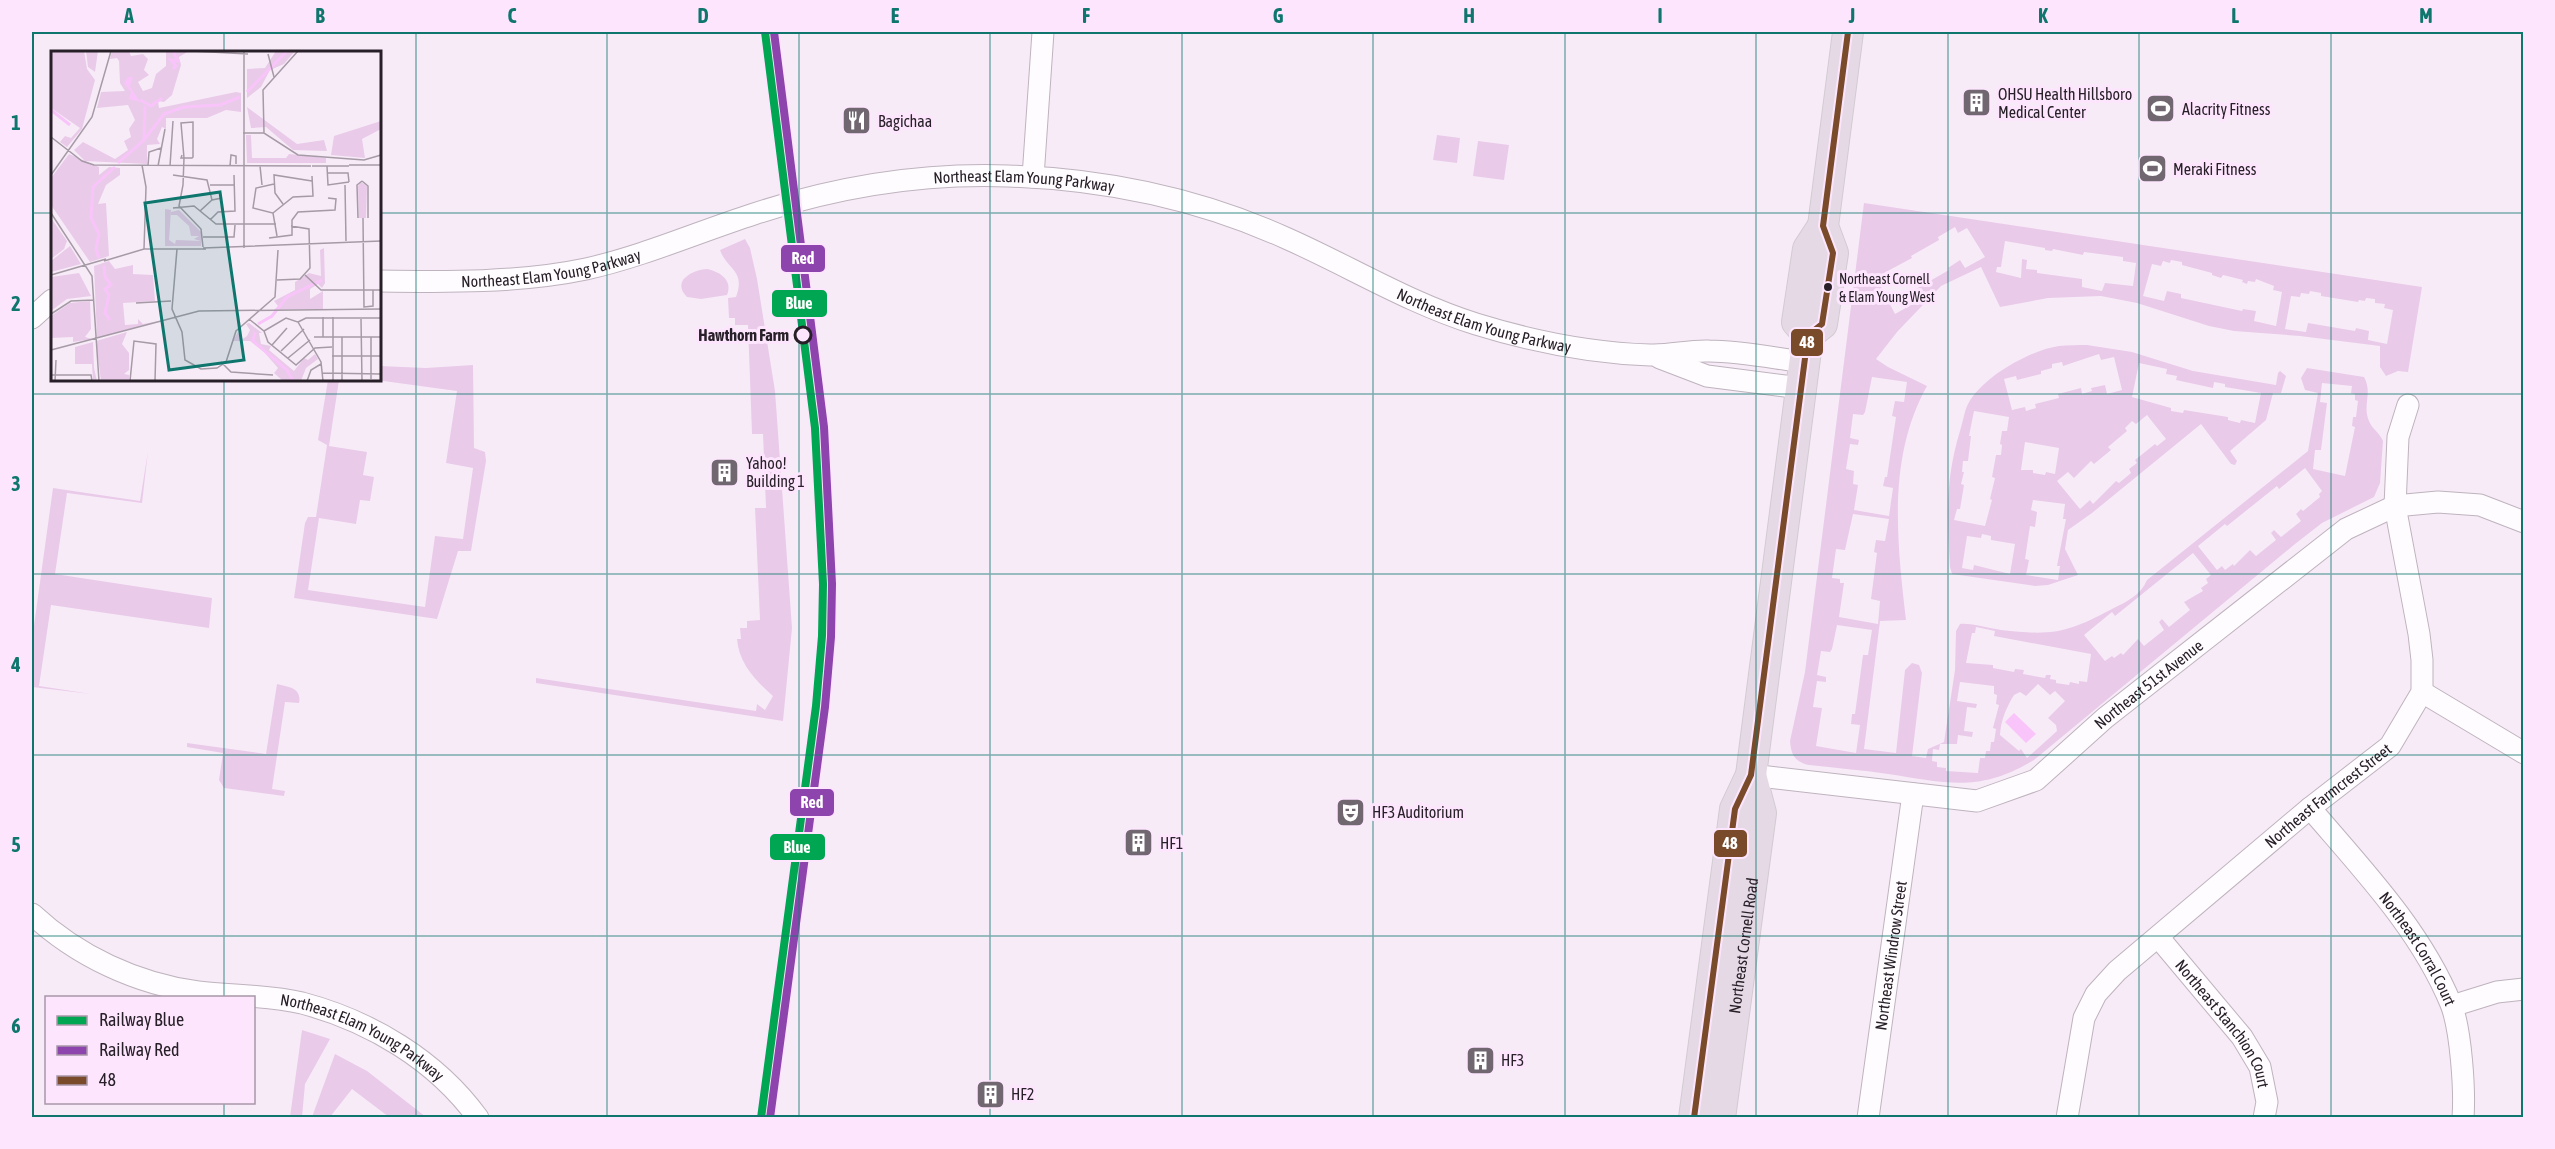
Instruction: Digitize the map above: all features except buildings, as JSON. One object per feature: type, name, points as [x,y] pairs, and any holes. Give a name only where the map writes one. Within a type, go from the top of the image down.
[{"type":"highway","name":"Northeast Cornell Road","points":[[1694,1118],[1735,809],[1751,775],[1805,362],[1797,322],[1808,249],[1824,226],[1848,32]]},
{"type":"highway","name":"Northeast Cornell Road","points":[[1720,1118],[1761,813],[1751,775]]},
{"type":"street","points":[[1033,177],[1043,32]]},
{"type":"street","name":"Northeast Elam Young Parkway","points":[[381,280],[456,282],[548,275],[585,269],[645,252],[788,203],[876,184],[952,176],[1033,177],[1122,186],[1222,214],[1285,237],[1414,301],[1477,324],[1579,347],[1653,355],[1707,376],[1805,362]]},
{"type":"street","points":[[32,318],[51,301]]},
{"type":"street","name":"Northeast Farmcrest Street","points":[[2067,1118],[2084,1018],[2096,994],[2117,971],[2159,938],[2310,808],[2390,746],[2421,692],[2420,643],[2396,506],[2398,437],[2408,405]]},
{"type":"street","name":"Northeast 51st Avenue","points":[[1751,775],[1977,801],[2036,780],[2105,718],[2346,529],[2396,506],[2438,502],[2480,505],[2523,522]]},
{"type":"street","points":[[2421,692],[2523,753]]},
{"type":"street","name":"Northeast Windrow Street","points":[[1868,1118],[1913,794]]},
{"type":"street","name":"Northeast Corral Court","points":[[2310,808],[2401,915],[2452,1006],[2463,1071],[2463,1118]]},
{"type":"street","name":"Northeast Elam Young Parkway","points":[[32,914],[75,948],[148,981],[197,992],[234,996]]},
{"type":"street","name":"Northeast Stanchion Court","points":[[2159,938],[2242,1037],[2260,1067],[2266,1102],[2264,1118]]},
{"type":"street","points":[[2452,1006],[2498,992],[2523,989]]},
{"type":"street","name":"Northeast Elam Young Parkway","points":[[255,998],[300,1003],[367,1027],[409,1052],[430,1068],[478,1118]]},
{"type":"shaded area","points":[[1437,135],[1460,138],[1457,163],[1433,160]]},
{"type":"shaded area","points":[[1478,141],[1509,145],[1504,180],[1473,176]]},
{"type":"shaded area","points":[[1864,203],[2422,287],[2408,372],[2398,371],[2386,376],[2380,367],[2380,346],[2234,331],[2209,326],[2137,303],[2101,296],[2048,298],[2000,307],[1981,267],[1941,286],[1897,332],[1876,359],[1927,386],[1914,413],[1900,471],[1898,530],[1906,620],[1880,621],[1864,749],[1896,753],[1905,670],[1912,663],[1919,665],[1922,673],[1912,756],[1926,758],[1928,749],[1944,742],[1955,670],[1956,631],[1960,624],[2019,632],[2059,631],[2083,623],[2123,604],[2141,590],[2147,580],[2308,451],[2318,393],[2305,390],[2301,378],[2307,368],[2364,377],[2368,388],[2367,415],[2370,424],[2383,441],[2380,483],[2374,497],[2322,523],[2034,760],[1996,777],[1963,783],[1946,782],[1800,762],[1791,750],[1790,741],[1805,672]],"holes":[[[1955,227],[1958,233],[1967,228],[1985,257],[1965,268],[1960,260],[1948,268],[1949,270],[1909,293],[1913,301],[1911,305],[1895,314],[1878,281],[1886,277],[1884,273],[1939,240],[1938,237]],[[2005,241],[2052,251],[2053,249],[2083,255],[2084,252],[2123,257],[2123,261],[2136,263],[2133,286],[2105,283],[2102,291],[2082,287],[2082,279],[2037,273],[2037,270],[2026,269],[2027,260],[2022,259],[2021,278],[1996,272],[1997,267],[2001,267]],[[2171,260],[2182,262],[2182,265],[2212,273],[2221,278],[2223,275],[2243,280],[2242,282],[2247,284],[2248,281],[2255,282],[2256,279],[2274,286],[2273,290],[2282,292],[2276,326],[2254,321],[2256,311],[2243,309],[2242,311],[2181,298],[2181,294],[2167,291],[2164,301],[2143,296],[2152,264],[2161,266],[2163,261],[2170,263]],[[2310,291],[2321,293],[2321,296],[2358,302],[2359,300],[2365,301],[2366,298],[2375,299],[2375,303],[2385,304],[2384,308],[2393,310],[2387,344],[2368,340],[2369,331],[2356,328],[2355,331],[2308,323],[2306,332],[2285,329],[2291,296],[2300,297],[2301,293],[2309,294]],[[1872,377],[1907,382],[1904,402],[1895,401],[1892,416],[1896,417],[1887,477],[1885,477],[1883,486],[1893,488],[1889,516],[1854,510],[1858,485],[1853,484],[1854,471],[1846,469],[1850,444],[1858,445],[1859,440],[1850,438],[1853,414],[1863,415],[1865,412]],[[2322,383],[2352,386],[2351,393],[2355,394],[2355,400],[2358,401],[2356,417],[2353,417],[2352,426],[2355,427],[2345,476],[2313,469],[2315,450],[2321,450],[2327,403],[2320,402]],[[2305,468],[2322,491],[2319,494],[2320,497],[2296,514],[2301,521],[2281,537],[2274,530],[2271,533],[2276,540],[2256,556],[2250,550],[2234,566],[2233,564],[2225,570],[2222,566],[2217,570],[2198,546],[2225,524],[2227,526],[2277,486],[2279,489]],[[1853,514],[1889,519],[1885,541],[1876,540],[1874,552],[1877,553],[1871,599],[1880,601],[1878,624],[1839,617],[1844,583],[1840,583],[1840,579],[1832,578],[1836,549],[1845,550]],[[2193,553],[2211,575],[2206,579],[2208,583],[2201,588],[2203,591],[2184,602],[2190,610],[2169,627],[2162,619],[2159,622],[2164,630],[2144,646],[2138,639],[2123,655],[2121,653],[2105,661],[2084,635],[2112,612],[2115,616]],[[1837,625],[1872,630],[1868,655],[1863,655],[1855,714],[1852,714],[1851,724],[1860,725],[1856,753],[1816,746],[1822,708],[1813,707],[1817,681],[1826,682],[1826,677],[1817,675],[1821,651],[1830,652],[1832,649]],[[1976,627],[1995,631],[1994,636],[2091,654],[2087,682],[2079,681],[2079,684],[2070,682],[2069,685],[2056,683],[2056,680],[2050,679],[2051,675],[2046,675],[2045,678],[2023,674],[2024,670],[2015,669],[2014,672],[1993,668],[1993,665],[1966,663],[1972,633],[1975,633]],[[1960,682],[1994,686],[1994,694],[1997,695],[1996,704],[1999,705],[1993,728],[1996,729],[1994,742],[1991,742],[1990,751],[1986,751],[1985,758],[1980,758],[1978,773],[1946,771],[1946,768],[1937,767],[1937,762],[1932,761],[1933,749],[1939,750],[1940,744],[1957,744],[1958,735],[1972,737],[1973,732],[1964,731],[1967,707],[1976,708],[1977,704],[1957,701]],[[2038,684],[2050,695],[2055,691],[2065,701],[2048,718],[2056,725],[2057,731],[2027,758],[2021,749],[2019,751],[2000,735],[2004,714],[2014,695],[2020,692],[2026,696]]]},
{"type":"shaded area","points":[[745,239],[750,248],[757,279],[775,391],[792,628],[783,721],[536,683],[536,678],[756,711],[757,704],[765,710],[773,696],[745,664],[737,639],[741,639],[740,628],[747,628],[747,621],[760,620],[755,508],[766,508],[763,434],[752,434],[748,325],[735,325],[735,318],[729,318],[728,298],[736,297],[739,281],[720,250]]},
{"type":"shaded area","points":[[707,269],[716,272],[727,281],[727,295],[701,299],[687,297],[681,286],[682,281],[690,274]]},
{"type":"shaded area","points":[[2087,345],[2132,352],[2193,371],[2276,385],[2280,371],[2286,376],[2281,393],[2273,393],[2266,420],[2230,451],[2237,461],[2235,465],[2231,464],[2201,424],[2068,530],[2065,549],[2078,575],[2048,585],[2035,586],[1952,574],[1948,532],[1949,482],[1955,449],[1968,404],[1984,384],[2021,359],[2059,346]],"holes":[[[2099,354],[2101,360],[2114,357],[2122,390],[2107,394],[2105,385],[2091,388],[2092,391],[2082,394],[2081,388],[2058,394],[2059,398],[2035,404],[2036,408],[2026,411],[2025,407],[2012,410],[2004,379],[2016,376],[2017,380],[2041,374],[2041,371],[2052,368],[2052,364],[2062,362],[2063,366]],[[2139,363],[2167,369],[2166,374],[2177,376],[2176,380],[2213,388],[2214,382],[2225,384],[2225,387],[2261,393],[2255,423],[2241,420],[2240,423],[2228,420],[2228,417],[2184,410],[2183,413],[2171,411],[2171,408],[2132,397]],[[1974,411],[2009,417],[2007,431],[2002,431],[2001,455],[1996,455],[1992,477],[1995,478],[1990,499],[1992,500],[1985,526],[1954,520],[1957,509],[1960,509],[1964,485],[1961,484],[1964,472],[1962,472],[1963,461],[1968,461],[1971,436],[1969,436]],[[2147,415],[2166,439],[2157,446],[2155,444],[2135,460],[2137,463],[2129,469],[2131,473],[2119,483],[2116,481],[2093,504],[2090,500],[2080,509],[2057,481],[2068,472],[2074,478],[2091,461],[2094,464],[2111,450],[2108,447],[2127,431],[2125,428],[2132,421],[2136,424]],[[2025,442],[2059,448],[2055,474],[2033,473],[2033,470],[2021,470]],[[2033,500],[2065,504],[2063,519],[2066,519],[2057,566],[2060,566],[2058,580],[2026,575],[2029,560],[2025,559],[2030,526],[2035,527],[2037,512],[2031,510]],[[1982,534],[1991,536],[1991,540],[2015,544],[2010,574],[1974,565],[1973,570],[1962,568],[1967,536],[1981,538]]]},
{"type":"shaded area","points":[[473,365],[474,448],[485,452],[486,461],[471,551],[458,551],[437,619],[294,598],[305,523],[308,517],[316,517],[327,445],[318,440],[328,381],[339,381],[329,446],[367,452],[363,475],[374,477],[370,501],[360,500],[356,524],[319,518],[308,590],[425,607],[435,536],[463,539],[473,468],[446,463],[457,391],[381,381],[381,366],[426,368]]},
{"type":"shaded area","points":[[148,451],[142,503],[67,493],[55,574],[212,598],[209,628],[51,605],[39,686],[91,694],[32,687],[32,640],[53,488],[140,501]]},
{"type":"shaded area","points":[[277,684],[294,689],[299,694],[299,703],[285,702],[272,789],[285,791],[284,796],[224,788],[219,780],[223,753],[187,747],[187,743],[266,754]]},
{"type":"shaded area","points":[[2014,713],[2036,734],[2026,743],[2005,722]]},
{"type":"shaded area","points":[[302,1030],[330,1039],[305,1084],[302,1117],[290,1117]]},
{"type":"shaded area","points":[[335,1054],[367,1071],[426,1117],[389,1117],[352,1089],[330,1117],[312,1117]]},
{"type":"rail line","name":"Blue","points":[[761,1118],[816,706],[822,636],[823,584],[815,428],[765,32]]},
{"type":"rail line","name":"Red","points":[[770,1118],[825,707],[831,637],[832,584],[824,427],[774,32]]},
{"type":"transit line","name":"48","points":[[1694,1118],[1735,809],[1751,775],[1808,335],[1822,324],[1833,253],[1823,226],[1848,32]]},
{"type":"place","name":"OHSU Health Hillsboro Medical Center","points":[[1977,103]]},
{"type":"place","name":"Alacrity Fitness","points":[[2161,109]]},
{"type":"place","name":"Bagichaa","points":[[857,121]]},
{"type":"place","name":"Meraki Fitness","points":[[2152,169]]},
{"type":"place","name":"Northeast Cornell & Elam Young West","points":[[1828,287]]},
{"type":"place","name":"Hawthorn Farm","points":[[803,335]]},
{"type":"place","name":"Yahoo! Building 1","points":[[725,472]]},
{"type":"place","name":"HF3 Auditorium","points":[[1351,812]]},
{"type":"place","name":"HF1","points":[[1139,843]]},
{"type":"place","name":"HF3","points":[[1480,1060]]},
{"type":"place","name":"HF2","points":[[990,1094]]}]
